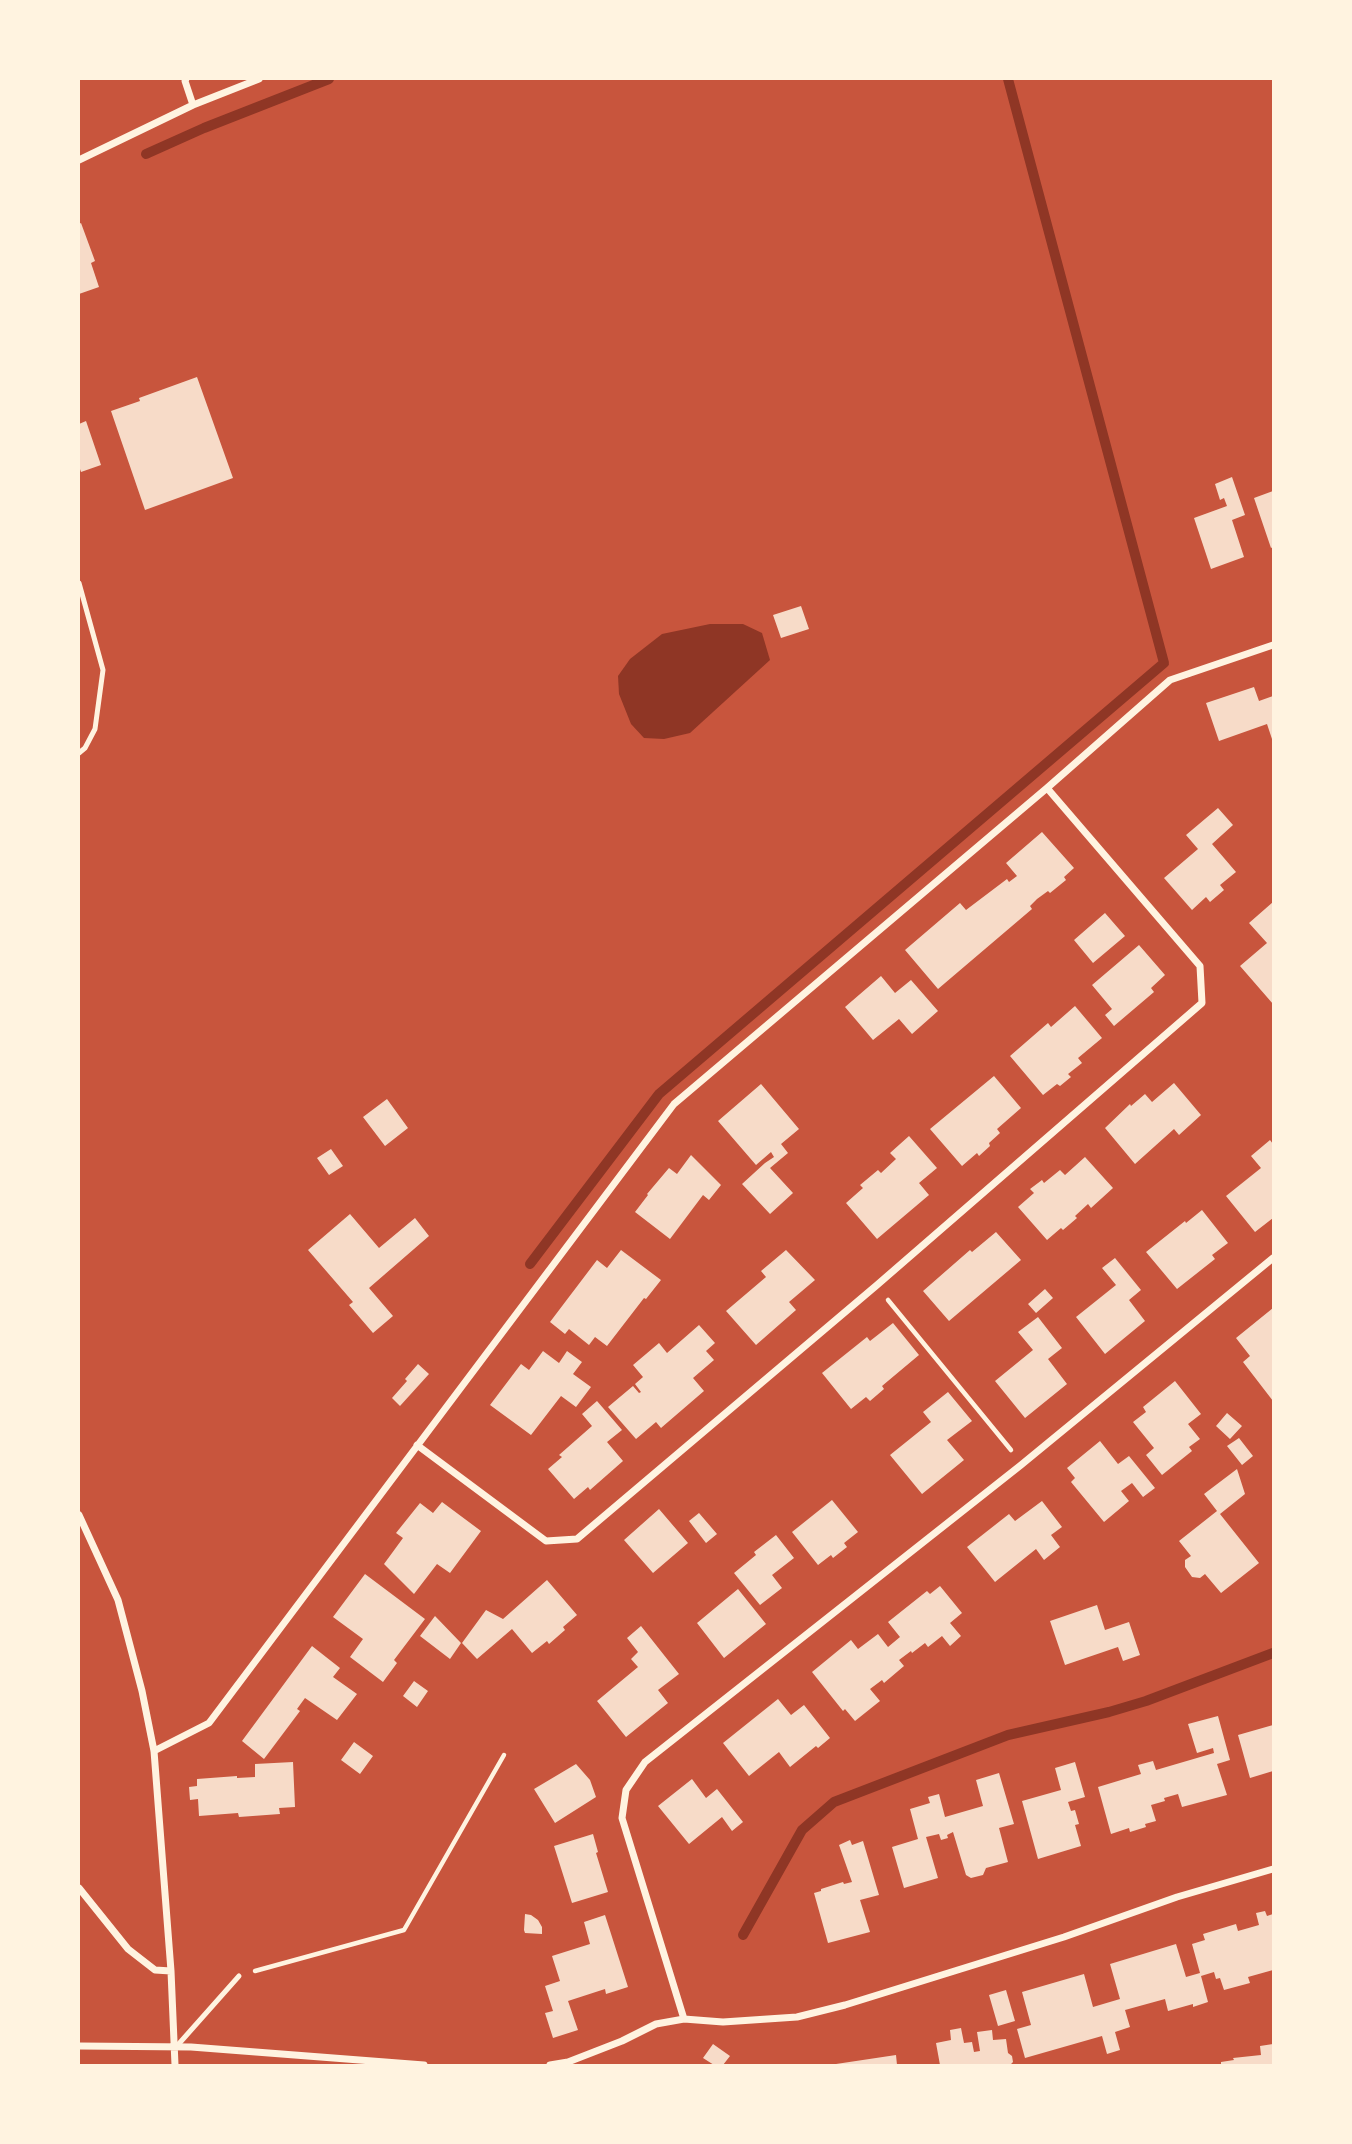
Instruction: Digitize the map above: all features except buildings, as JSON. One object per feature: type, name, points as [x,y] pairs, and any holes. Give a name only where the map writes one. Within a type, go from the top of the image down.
[{"type":"street","points":[[186,79],[193,105]]},
{"type":"street","points":[[79,160],[193,105],[259,79]]},
{"type":"street","points":[[154,1751],[209,1723],[674,1104],[1047,788],[1170,680],[1273,645]]},
{"type":"street","points":[[417,1445],[546,1541],[577,1539],[877,1285],[1202,1003],[1200,966],[1047,788]]},
{"type":"street","points":[[684,2019],[622,1818],[626,1790],[645,1762],[1023,1463],[1273,1259]]},
{"type":"street","points":[[79,1514],[118,1600],[142,1691],[154,1751],[171,1971],[175,2065]]},
{"type":"street","points":[[550,2065],[568,2062],[622,2041],[656,2024],[684,2019],[723,2022],[797,2017],[845,2005],[1064,1937],[1177,1897],[1273,1869]]},
{"type":"street","points":[[79,1888],[128,1949],[155,1970],[171,1971]]},
{"type":"street","points":[[79,2046],[176,2047],[424,2065]]},
{"type":"lane","points":[[79,583],[103,670],[95,729],[85,748],[79,752]]},
{"type":"lane","points":[[176,2047],[239,1976]]},
{"type":"path","points":[[877,1285],[1023,1463]]},
{"type":"path","points":[[239,1976],[404,1930],[504,1755]]},
{"type":"shaded area","points":[[710,624],[743,624],[762,633],[770,660],[690,733],[664,739],[644,738],[631,724],[619,694],[618,676],[630,659],[662,634]]},
{"type":"waterway","points":[[146,154],[329,79]]},
{"type":"waterway","points":[[530,1264],[659,1094],[1164,663],[1008,79]]},
{"type":"waterway","points":[[743,1935],[802,1830],[834,1802],[1008,1735],[1146,1701],[1273,1653]]}]
